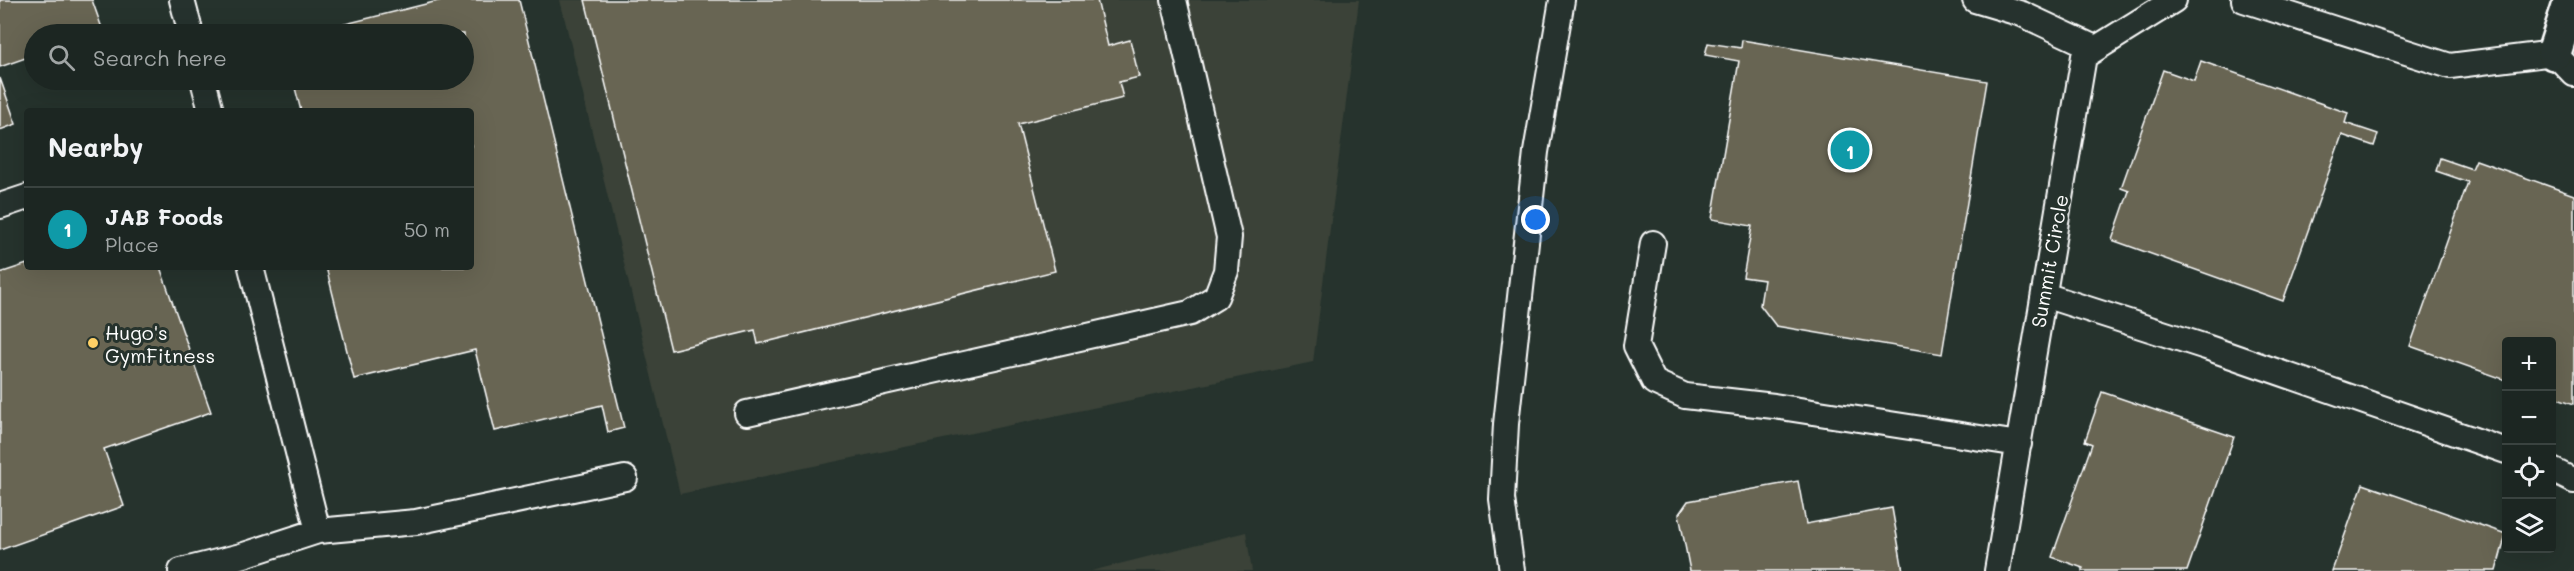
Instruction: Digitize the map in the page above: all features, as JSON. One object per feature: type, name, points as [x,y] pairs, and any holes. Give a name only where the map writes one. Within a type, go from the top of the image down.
[{"type":"street","points":[[2564,63],[2571,0]]},
{"type":"lane","points":[[182,0],[188,24]]},
{"type":"lane","points":[[747,413],[1190,313],[1216,297],[1226,271],[1229,237],[1174,0]]},
{"type":"lane","points":[[1512,571],[1502,499],[1506,424],[1536,152],[1562,0]]},
{"type":"lane","points":[[1975,0],[2022,14],[2096,48]]},
{"type":"lane","name":"Summit Circle","points":[[1997,571],[2084,56],[2174,0]]},
{"type":"lane","points":[[2244,0],[2451,66],[2564,63]]},
{"type":"lane","points":[[206,90],[210,108]]},
{"type":"lane","points":[[0,206],[24,198]]},
{"type":"lane","points":[[1653,243],[1636,346],[1654,382],[1685,396],[1774,406],[2019,444]]},
{"type":"lane","points":[[252,270],[318,531]]},
{"type":"lane","points":[[2044,295],[2206,346],[2502,450]]},
{"type":"lane","points":[[2556,472],[2574,480]]},
{"type":"lane","points":[[181,571],[241,556],[318,531],[416,522],[625,478]]},
{"type":"shaded area","points":[[560,0],[1359,0],[1313,362],[680,494]]},
{"type":"shaded area","points":[[1246,532],[1252,571],[1091,571]]},
{"type":"building","points":[[0,0],[92,0],[101,24],[24,24],[24,59],[0,67]]},
{"type":"building","points":[[442,0],[519,0],[624,428],[608,432],[602,405],[495,431],[475,350],[354,379],[327,270],[474,270],[474,108],[300,108],[296,90],[474,90],[474,24],[345,24]]},
{"type":"building","points":[[585,0],[1097,0],[1108,46],[1130,40],[1139,77],[1119,82],[1123,98],[1018,124],[1055,271],[758,344],[755,330],[671,350]]},
{"type":"building","points":[[1742,40],[1987,81],[1942,354],[1776,326],[1760,305],[1764,280],[1743,277],[1752,226],[1712,219],[1739,61],[1705,55],[1708,43],[1741,48]]},
{"type":"building","points":[[2201,61],[2348,113],[2345,123],[2378,134],[2374,146],[2342,135],[2283,301],[2112,240],[2129,191],[2121,188],[2163,70],[2194,81]]},
{"type":"building","points":[[0,78],[16,124],[0,130]]},
{"type":"building","points":[[2440,158],[2472,169],[2476,160],[2574,195],[2574,404],[2556,397],[2556,337],[2502,337],[2502,379],[2410,346],[2468,182],[2436,171]]},
{"type":"building","name":"Hugo's GymFitness","points":[[24,265],[24,270],[161,270],[211,412],[104,449],[124,506],[0,550],[0,273]]},
{"type":"building","points":[[2102,392],[2234,437],[2187,571],[2083,571],[2083,568],[2052,557],[2092,444],[2085,441]]},
{"type":"building","points":[[1798,481],[1806,524],[1892,508],[1903,571],[1690,571],[1679,514],[1688,501]]},
{"type":"building","points":[[2363,484],[2502,533],[2502,549],[2496,571],[2332,571]]},
{"type":"place","name":"JAB Foods","points":[[1850,150]]},
{"type":"place","name":"Hugo's GymFitness","points":[[93,343]]}]
